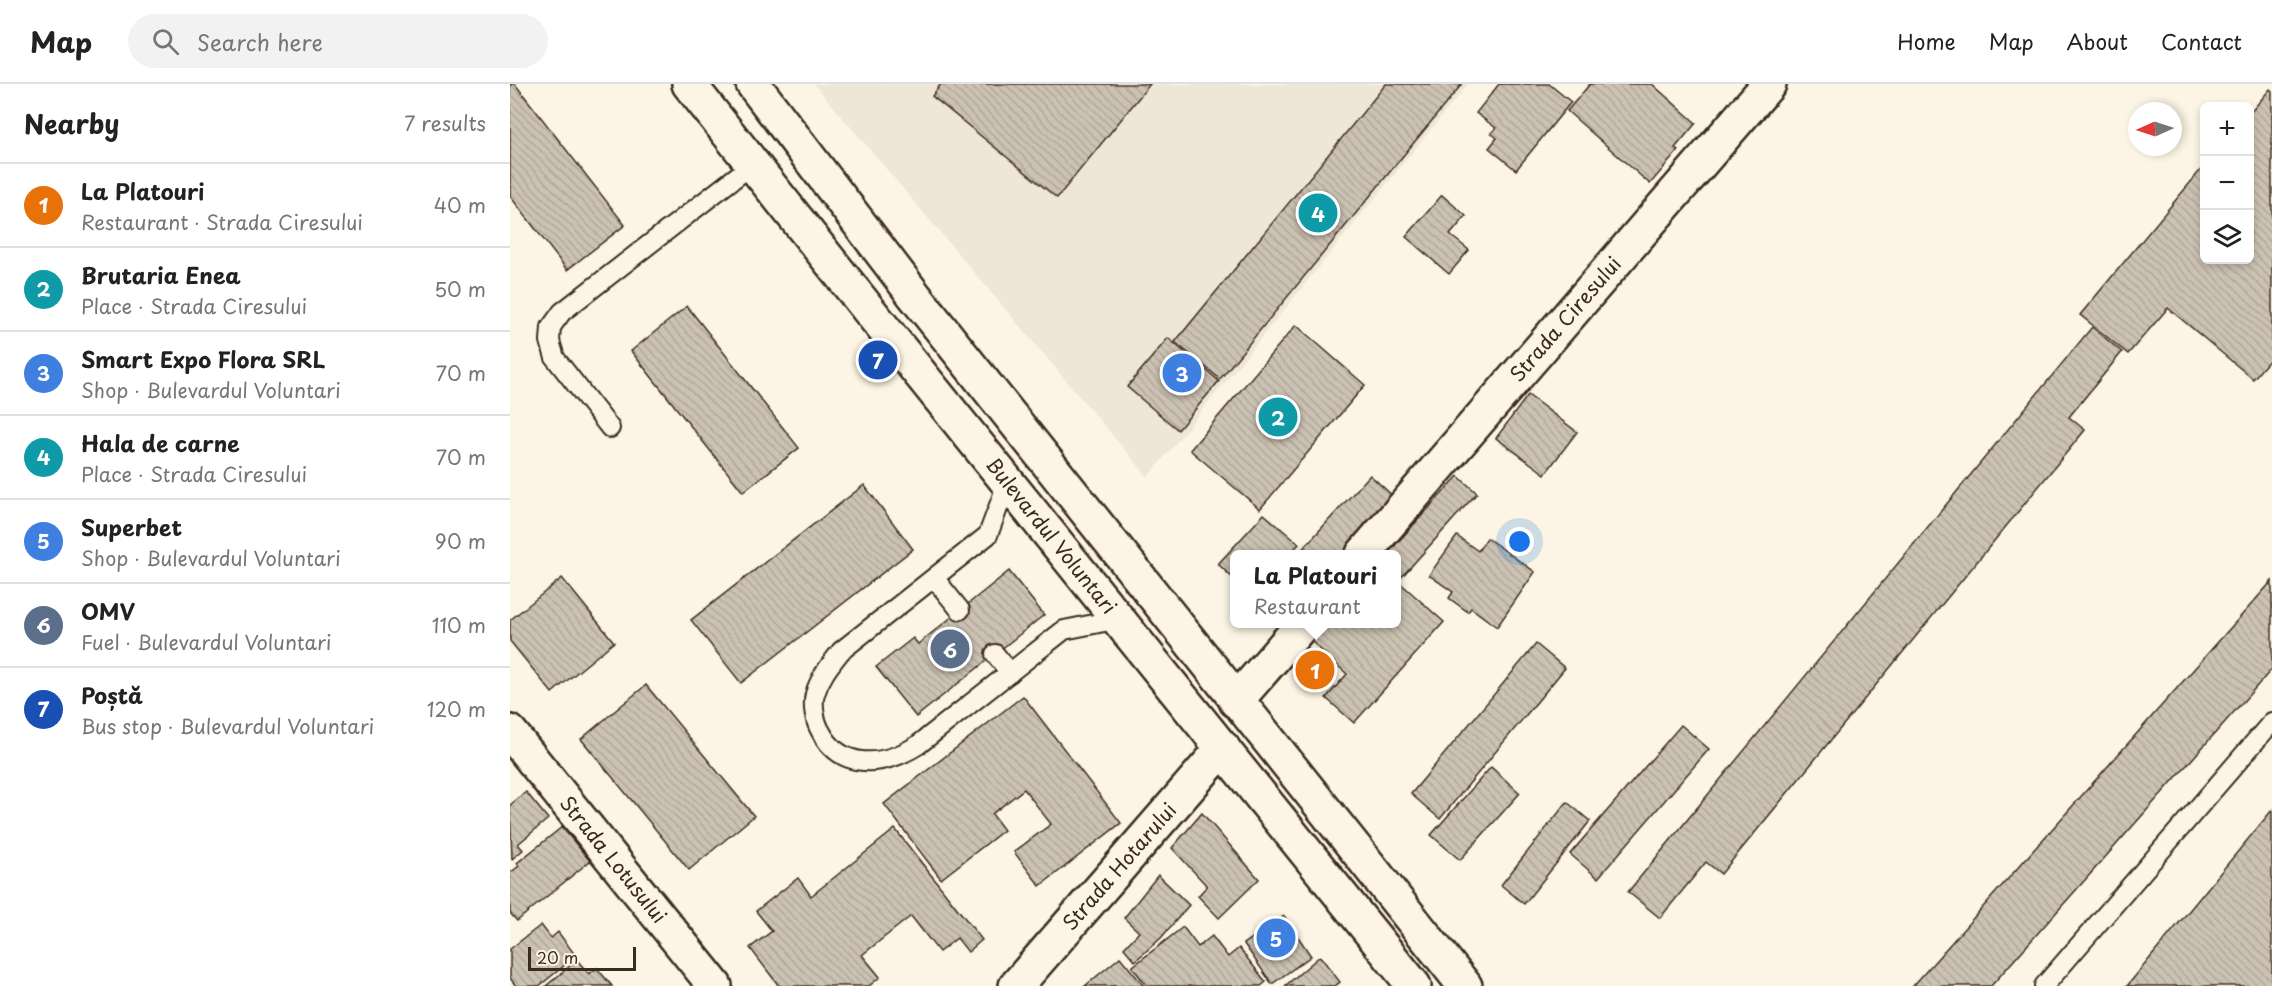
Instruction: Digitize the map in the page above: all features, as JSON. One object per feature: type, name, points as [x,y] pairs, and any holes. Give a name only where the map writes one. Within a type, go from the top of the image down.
[{"type":"main road","name":"Bulevardul Voluntari","points":[[689,84],[1414,986]]},
{"type":"main road","name":"Bulevardul Voluntari","points":[[753,84],[914,295],[1009,411],[1236,701],[1465,986]]},
{"type":"main road","name":"Strada Ciresului","points":[[1367,550],[1769,84]]},
{"type":"main road","points":[[1236,701],[1300,628]]},
{"type":"main road","name":"Strada Lotusului","points":[[510,732],[715,986]]},
{"type":"main road","name":"Strada Hotarului","points":[[1016,986],[1223,748]]},
{"type":"lane","points":[[610,428],[555,358],[550,341],[551,327],[562,312],[754,163]]},
{"type":"lane","points":[[1008,481],[988,535],[841,651],[823,673],[814,697],[816,723],[827,744],[848,759],[884,761],[902,755],[918,745],[1064,630],[1119,619]]},
{"type":"lane","points":[[935,579],[960,610]]},
{"type":"lane","points":[[995,654],[1010,673]]},
{"type":"lane","points":[[2044,986],[2272,722]]},
{"type":"shaded area","points":[[814,84],[1468,84],[1148,477]]},
{"type":"building","points":[[510,84],[515,84],[625,225],[567,270],[510,196]]},
{"type":"building","points":[[941,84],[1150,84],[1057,198],[932,96]]},
{"type":"building","points":[[1386,84],[1462,84],[1220,379],[1175,342]]},
{"type":"building","points":[[1499,84],[1549,84],[1571,102],[1516,170],[1489,148],[1497,138],[1491,133],[1496,128],[1476,113]]},
{"type":"building","points":[[1590,84],[1652,84],[1696,123],[1675,148],[1678,151],[1650,184],[1567,111]]},
{"type":"building","points":[[2270,89],[2272,91],[2272,357],[2253,379],[2168,308],[2128,354],[2080,315],[2200,171],[2200,264],[2254,264],[2254,108]]},
{"type":"building","points":[[1442,195],[1466,216],[1450,235],[1469,250],[1449,274],[1406,237]]},
{"type":"building","points":[[687,306],[799,448],[743,492],[631,351]]},
{"type":"building","points":[[1296,325],[1365,385],[1260,509],[1190,450]]},
{"type":"building","points":[[2092,327],[2122,352],[2069,417],[2085,430],[1721,874],[1706,862],[1660,918],[1628,892]]},
{"type":"building","points":[[1168,338],[1219,381],[1178,430],[1127,387]]},
{"type":"building","points":[[1528,395],[1577,432],[1545,474],[1496,438]]},
{"type":"building","points":[[1370,475],[1395,498],[1348,550],[1302,550]]},
{"type":"building","points":[[1458,476],[1477,493],[1401,578],[1401,550],[1391,550]]},
{"type":"building","points":[[864,485],[913,549],[741,683],[691,620]]},
{"type":"building","points":[[1264,514],[1299,544],[1293,550],[1231,550]]},
{"type":"building","points":[[1457,536],[1478,551],[1487,538],[1535,572],[1497,627],[1471,608],[1468,612],[1449,598],[1453,592],[1429,575]]},
{"type":"building","points":[[1230,551],[1230,575],[1218,564]]},
{"type":"building","points":[[1009,571],[1044,615],[916,717],[876,667],[913,638],[918,644]]},
{"type":"building","points":[[562,578],[614,642],[552,693],[510,641],[510,620]]},
{"type":"building","points":[[2272,581],[2272,669],[1991,986],[1913,986]]},
{"type":"building","points":[[1401,584],[1444,622],[1354,723],[1326,698],[1347,674],[1310,640],[1321,628],[1401,628]]},
{"type":"building","points":[[1536,644],[1565,668],[1440,819],[1411,794]]},
{"type":"building","points":[[646,685],[754,816],[689,870],[581,739]]},
{"type":"building","points":[[1023,696],[1121,823],[1040,886],[1014,852],[1051,824],[1024,789],[992,814],[1004,830],[941,879],[884,804]]},
{"type":"building","points":[[1681,725],[1709,749],[1598,878],[1570,854]]},
{"type":"building","points":[[1491,767],[1520,793],[1460,860],[1431,835]]},
{"type":"building","points":[[526,792],[548,819],[518,844],[523,850],[512,859],[510,805]]},
{"type":"building","points":[[1567,802],[1590,821],[1524,904],[1501,885]]},
{"type":"building","points":[[2272,810],[2272,983],[2270,986],[2127,986]]},
{"type":"building","points":[[1202,813],[1259,879],[1219,918],[1198,896],[1207,886],[1172,848]]},
{"type":"building","points":[[562,827],[590,861],[517,921],[510,913],[510,873],[519,866],[517,863]]},
{"type":"building","points":[[895,829],[982,940],[968,952],[957,938],[939,952],[911,916],[862,955],[880,977],[869,986],[779,986],[750,948],[772,931],[756,911],[798,878],[811,896]]},
{"type":"building","points":[[1158,875],[1189,905],[1161,938],[1135,961],[1124,948],[1139,932],[1124,918]]},
{"type":"building","points":[[1284,916],[1311,956],[1272,984],[1244,944]]},
{"type":"building","points":[[541,925],[551,938],[558,932],[576,956],[539,986],[516,986],[510,978],[510,949]]},
{"type":"building","points":[[1183,927],[1198,947],[1212,936],[1228,957],[1239,948],[1266,982],[1261,986],[1147,986],[1132,967]]},
{"type":"building","points":[[1320,956],[1340,982],[1335,986],[1285,986]]},
{"type":"building","points":[[1120,957],[1144,986],[1085,986]]},
{"type":"building","points":[[577,960],[589,974],[597,968],[612,986],[546,986]]},
{"type":"place","name":"Hala de carne","points":[[1318,213]]},
{"type":"place","name":"Poștă","points":[[878,360]]},
{"type":"place","name":"Smart Expo Flora SRL","points":[[1182,373]]},
{"type":"place","name":"Brutaria Enea","points":[[1278,417]]},
{"type":"place","name":"OMV","points":[[950,649]]},
{"type":"place","name":"La Platouri","points":[[1315,670]]},
{"type":"place","name":"Superbet","points":[[1276,938]]}]
